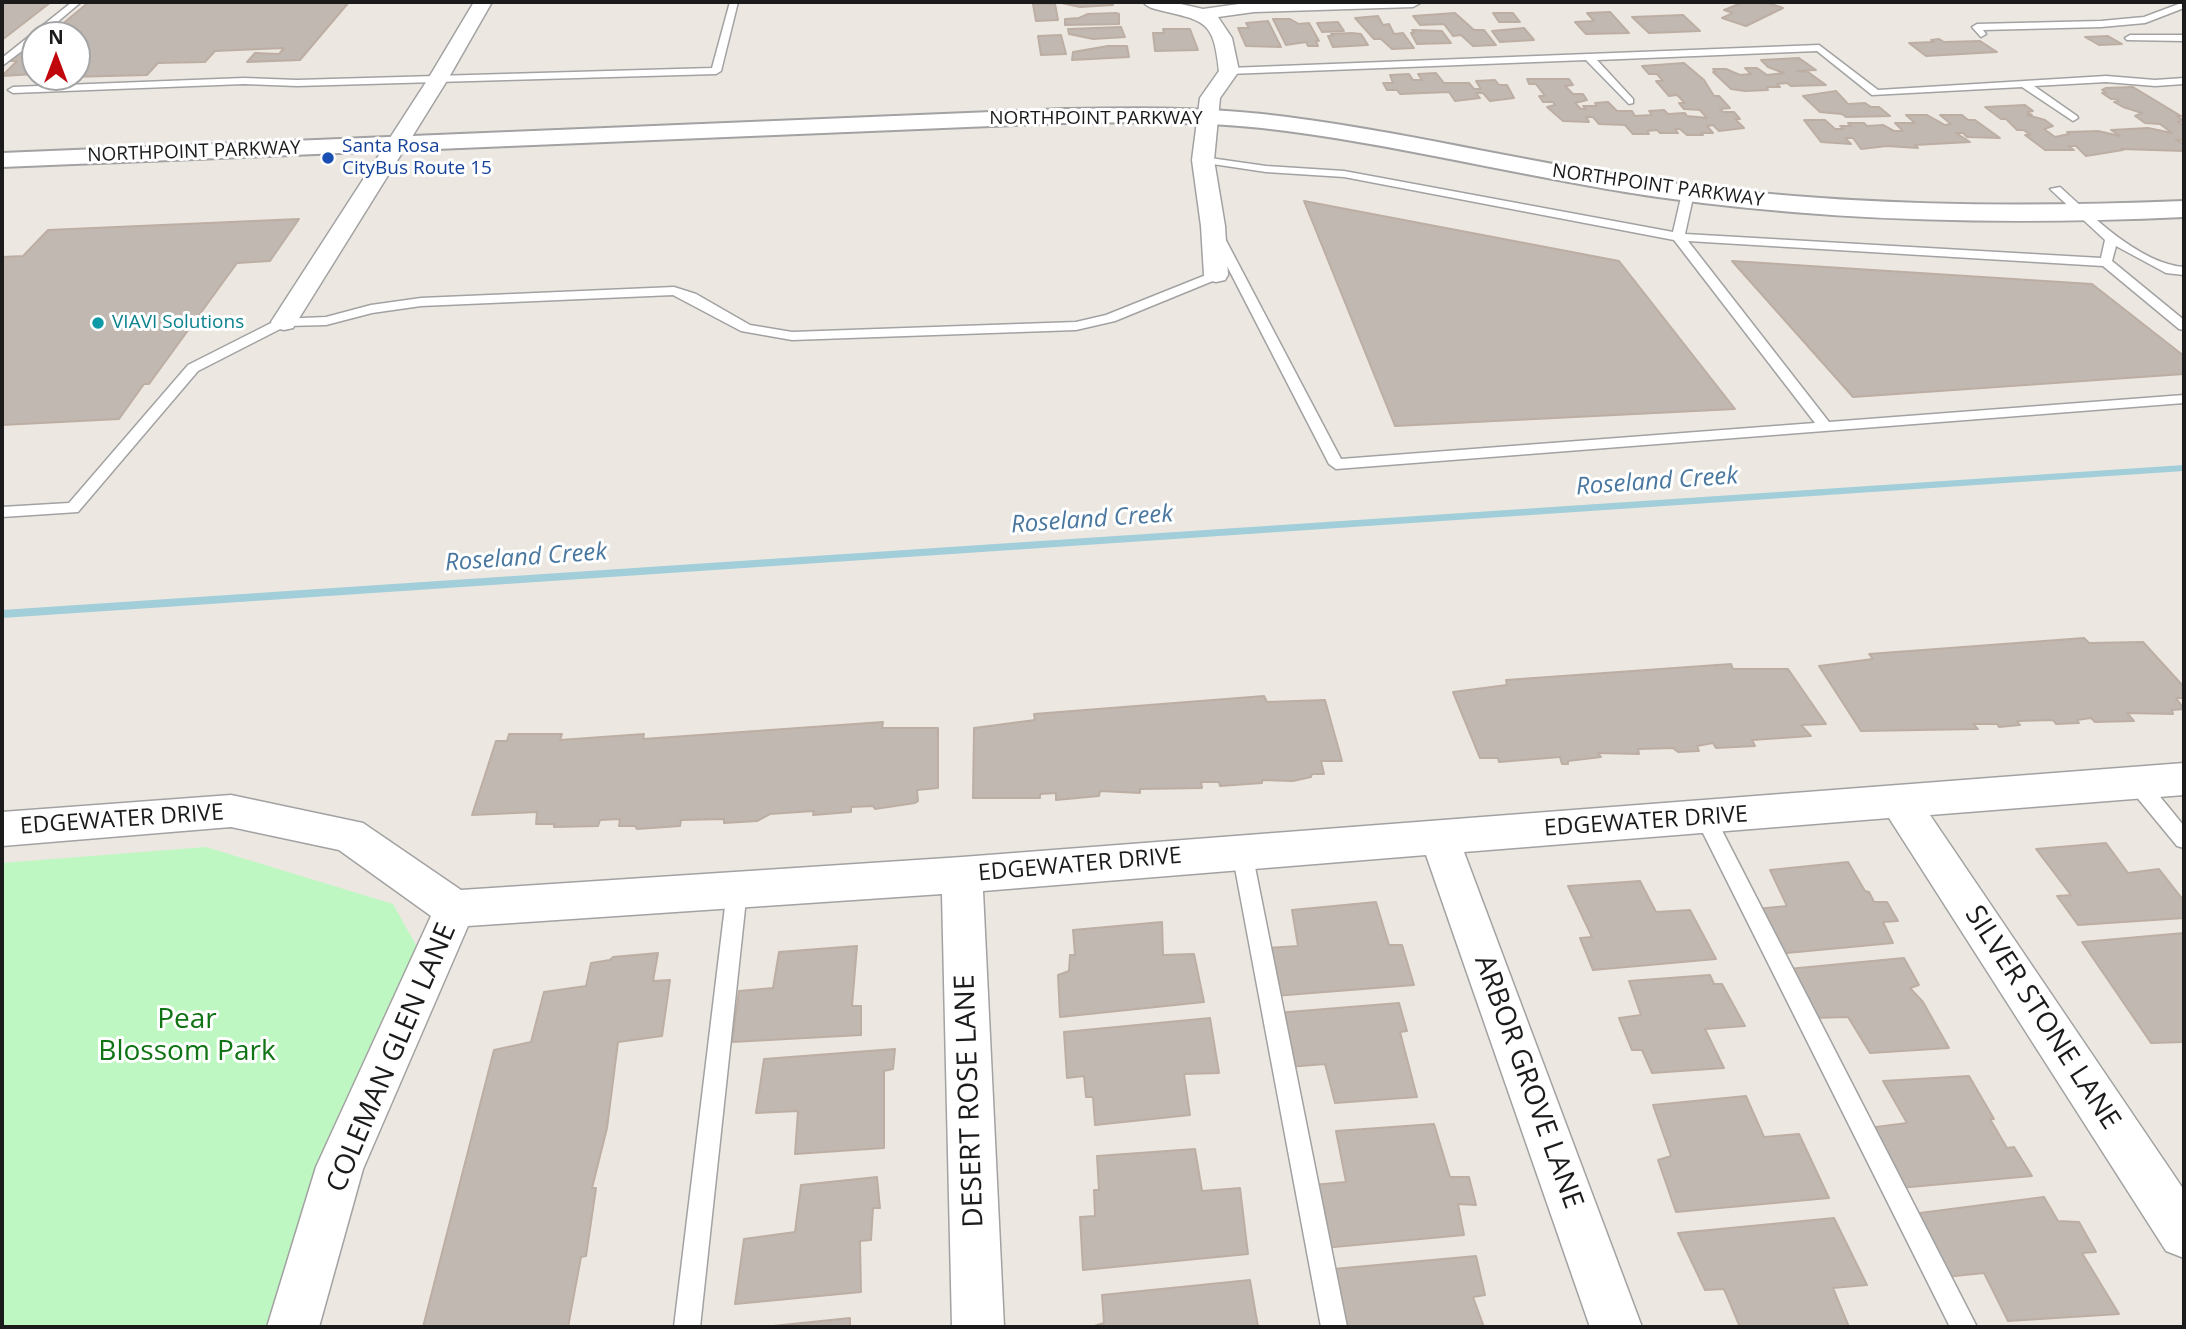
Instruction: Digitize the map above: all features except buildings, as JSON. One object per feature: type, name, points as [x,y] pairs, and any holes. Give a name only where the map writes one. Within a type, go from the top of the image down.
[{"type":"street","points":[[284,322],[438,79],[483,2]]},
{"type":"street","points":[[1152,2],[1203,14],[1254,7],[1413,2]]},
{"type":"street","points":[[1203,14],[1216,27],[1224,41],[1229,71],[1208,108],[1203,160],[1213,226],[1216,275]]},
{"type":"street","name":"NORTHPOINT PARKWAY","points":[[2,139],[1101,96],[1208,108],[1359,114],[1527,147],[1622,161]]},
{"type":"street","name":"NORTHPOINT PARKWAY","points":[[2,160],[1208,108],[1555,173],[1688,193],[1915,211],[2083,213],[2184,209]]},
{"type":"street","name":"NORTHPOINT PARKWAY","points":[[1676,169],[1737,176]]},
{"type":"street","points":[[2044,189],[2084,188]]},
{"type":"street","name":"EDGEWATER DRIVE","points":[[2,829],[231,811],[349,835],[455,909],[962,875],[2184,779]]},
{"type":"street","name":"SILVER STONE LANE","points":[[1900,802],[2184,1233]]},
{"type":"street","name":"ARBOR GROVE LANE","points":[[1439,837],[1616,1327]]},
{"type":"street","name":"DESERT ROSE LANE","points":[[962,875],[978,1327]]},
{"type":"street","name":"COLEMAN GLEN LANE","points":[[293,1327],[340,1167],[455,909]]},
{"type":"lane","points":[[53,21],[77,2]]},
{"type":"lane","points":[[13,90],[244,81],[277,83],[716,71],[734,2]]},
{"type":"lane","points":[[1981,34],[1977,27],[2145,20],[2184,5]]},
{"type":"lane","points":[[2130,38],[2184,38]]},
{"type":"lane","points":[[2,63],[21,47]]},
{"type":"lane","points":[[1229,71],[1819,48],[1876,93],[2106,79],[2155,83],[2184,81]]},
{"type":"lane","points":[[1589,57],[1629,101]]},
{"type":"lane","points":[[2024,84],[2073,118]]},
{"type":"lane","points":[[1203,160],[1266,169],[1344,174],[1678,237],[2106,262],[2184,326]]},
{"type":"lane","points":[[2044,189],[2083,213],[2111,239],[2170,270],[2184,271]]},
{"type":"lane","points":[[1678,237],[1688,193]]},
{"type":"lane","points":[[1213,226],[1336,464],[2184,399]]},
{"type":"lane","points":[[1678,237],[1825,426]]},
{"type":"lane","points":[[2106,262],[2111,239]]},
{"type":"lane","points":[[2,512],[73,508],[193,368],[284,322],[326,321],[371,309],[421,302],[674,290],[746,328],[792,336],[1076,326],[1110,318],[1216,275]]},
{"type":"lane","points":[[2137,783],[2184,840]]},
{"type":"lane","points":[[1705,817],[1964,1327]]},
{"type":"lane","points":[[1242,852],[1334,1327]]},
{"type":"lane","points":[[687,1327],[737,890]]},
{"type":"green space","name":"Pear Blossom Park","points":[[206,847],[393,904],[421,954],[266,1327],[2,1327],[2,863]]},
{"type":"waterway","name":"Roseland Creek","points":[[2,614],[2184,468]]},
{"type":"place","name":"Santa Rosa CityBus Route 15","points":[[328,158]]},
{"type":"place","name":"VIAVI Solutions","points":[[98,323]]}]
